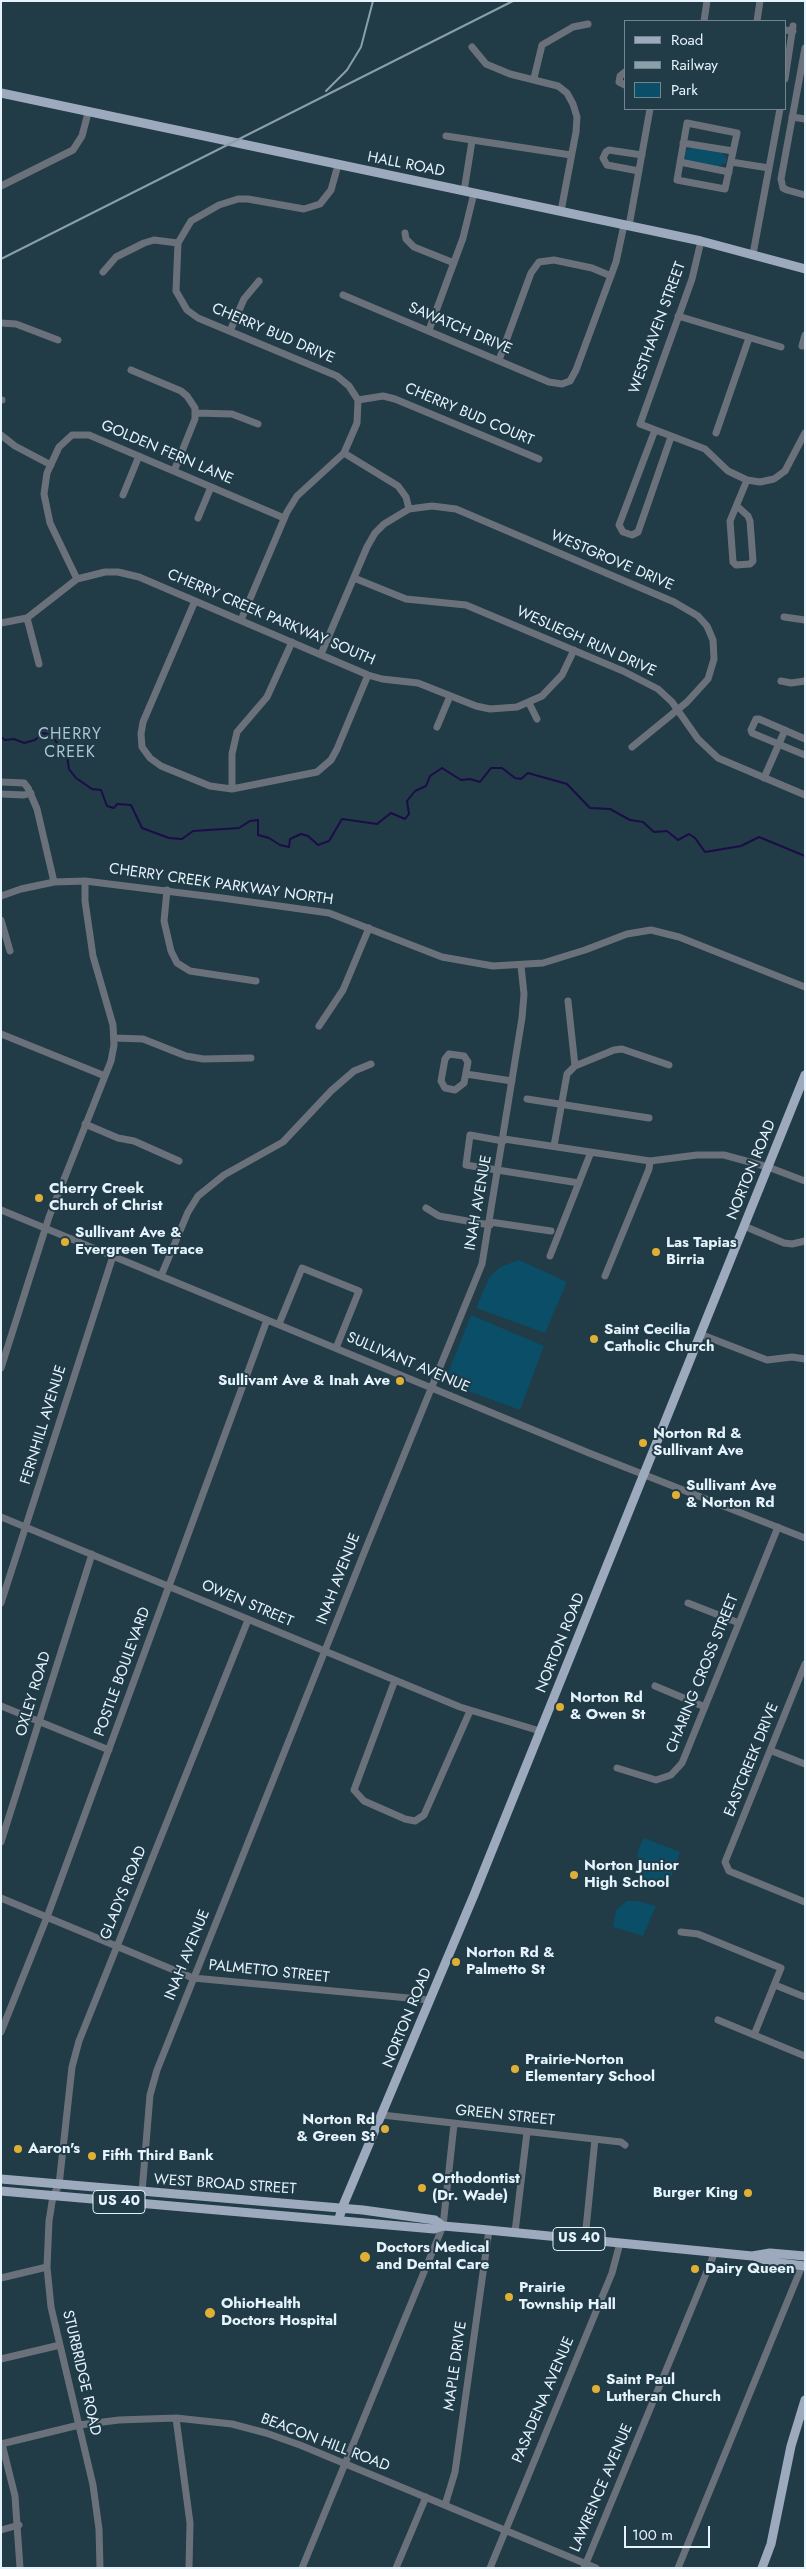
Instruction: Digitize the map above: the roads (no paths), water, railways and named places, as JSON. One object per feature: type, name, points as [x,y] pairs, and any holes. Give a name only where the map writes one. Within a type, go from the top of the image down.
[{"type":"main road","name":"HALL ROAD","points":[[1,93],[701,241],[805,269]]},
{"type":"main road","name":"NORTON ROAD","points":[[339,2219],[540,1731],[805,1076]]},
{"type":"main road","name":"WEST BROAD STREET","points":[[1,2180],[342,2208],[435,2220],[444,2226]]},
{"type":"main road","name":"WEST BROAD STREET","points":[[1,2191],[434,2228],[444,2226],[515,2232],[752,2256],[771,2262],[803,2266]]},
{"type":"main road","name":"WEST BROAD STREET","points":[[752,2256],[770,2253],[805,2256]]},
{"type":"main road","points":[[762,2568],[770,2544],[791,2446],[805,2400]]},
{"type":"street","points":[[704,20],[707,1]]},
{"type":"street","points":[[757,20],[760,1]]},
{"type":"street","points":[[534,78],[542,45],[573,28],[588,24]]},
{"type":"street","points":[[786,30],[793,28],[786,73]]},
{"type":"street","points":[[472,47],[486,64],[510,74],[534,78],[558,86],[567,93],[573,104],[577,117],[561,212]]},
{"type":"street","points":[[805,49],[781,184],[787,190],[805,195]]},
{"type":"street","points":[[624,73],[620,76],[619,82],[624,84]]},
{"type":"street","points":[[499,360],[531,272],[539,262],[554,260],[592,268],[611,276],[627,225],[650,110]]},
{"type":"street","points":[[753,254],[780,110]]},
{"type":"street","points":[[1,186],[73,150],[82,136],[88,112]]},
{"type":"street","points":[[792,117],[805,119]]},
{"type":"street","points":[[688,123],[736,132],[733,151],[730,172],[724,190],[679,181],[677,178],[688,123]]},
{"type":"street","points":[[446,136],[571,155]]},
{"type":"street","points":[[464,191],[472,141]]},
{"type":"street","points":[[683,143],[733,151]]},
{"type":"street","points":[[639,171],[607,165],[603,158],[606,152],[610,150],[642,155]]},
{"type":"street","points":[[680,162],[730,172]]},
{"type":"street","points":[[731,162],[769,168]]},
{"type":"street","name":"CHERRY BUD DRIVE","points":[[338,165],[331,190],[320,204],[304,209],[248,199],[238,200],[219,205],[192,221],[178,243],[176,282],[182,304],[198,318],[337,376],[349,386],[358,400]]},
{"type":"street","points":[[429,330],[463,238],[474,193]]},
{"type":"street","points":[[405,233],[406,239],[414,247],[454,263]]},
{"type":"street","points":[[103,272],[116,257],[144,243],[154,240],[178,243]]},
{"type":"street","name":"WESTHAVEN STREET","points":[[655,430],[640,424],[697,264],[701,241]]},
{"type":"street","name":"SAWATCH DRIVE","points":[[343,295],[558,384],[567,382],[576,370],[611,276]]},
{"type":"street","points":[[230,331],[244,299],[259,281]]},
{"type":"street","points":[[678,316],[781,347]]},
{"type":"street","points":[[1,323],[16,324],[58,340]]},
{"type":"street","points":[[805,335],[802,346],[805,346]]},
{"type":"street","points":[[716,433],[749,338]]},
{"type":"street","points":[[130,370],[181,391],[192,402],[196,413],[174,471]]},
{"type":"street","name":"CHERRY BUD COURT","points":[[358,400],[383,396],[395,399],[539,459]]},
{"type":"street","points":[[241,620],[284,518],[297,496],[344,453],[357,424],[358,400]]},
{"type":"street","points":[[196,413],[232,414],[258,424]]},
{"type":"street","points":[[671,437],[638,532],[632,535],[623,532],[619,525],[655,430],[705,449],[728,471],[747,480],[767,481],[782,474],[805,433]]},
{"type":"street","name":"GOLDEN FERN LANE","points":[[51,465],[60,445],[72,435],[80,433],[284,518]]},
{"type":"street","points":[[1,435],[15,446],[51,465],[44,484],[44,504],[50,523],[76,579]]},
{"type":"street","points":[[322,654],[354,578],[376,534],[384,524],[409,509],[406,497],[398,486],[344,453]]},
{"type":"street","points":[[123,495],[139,456]]},
{"type":"street","points":[[738,507],[748,516],[750,521],[753,560],[750,564],[736,565],[733,562],[730,521],[738,507],[747,480]]},
{"type":"street","points":[[198,518],[211,487]]},
{"type":"street","name":"WESTGROVE DRIVE","points":[[409,509],[432,506],[456,509],[674,602],[698,616],[707,626],[713,640],[712,670],[708,679],[699,691],[632,747]]},
{"type":"street","name":"CHERRY CREEK PARKWAY SOUTH","points":[[1,623],[27,618],[76,579],[105,572],[118,572],[139,577],[368,675],[382,679],[418,683],[476,706],[503,710],[529,703],[553,686],[562,675],[574,650]]},
{"type":"street","name":"WESLIEGH RUN DRIVE","points":[[354,578],[406,599],[466,605],[642,680],[658,689],[678,709],[698,739],[718,758],[805,795]]},
{"type":"street","points":[[194,601],[143,722],[141,734],[142,747],[150,758],[161,766],[210,786],[232,789],[308,775],[322,769],[338,749],[368,675]]},
{"type":"street","points":[[784,617],[805,620]]},
{"type":"street","points":[[27,618],[38,664]]},
{"type":"street","points":[[232,789],[232,754],[237,732],[267,697],[292,642]]},
{"type":"street","points":[[781,681],[791,683],[805,681]]},
{"type":"street","points":[[437,727],[450,696]]},
{"type":"street","points":[[529,703],[537,718]]},
{"type":"street","points":[[805,739],[756,719],[752,733],[805,755]]},
{"type":"street","points":[[764,778],[785,730]]},
{"type":"street","points":[[1,782],[24,783],[30,793],[38,809],[54,882]]},
{"type":"street","points":[[1,794],[30,793]]},
{"type":"street","points":[[1,1368],[45,1228],[111,1061],[115,1038],[93,956],[85,901],[85,881]]},
{"type":"street","name":"CHERRY CREEK PARKWAY NORTH","points":[[1,896],[21,889],[54,882],[85,881],[167,890],[329,913],[442,957],[480,965],[521,966],[566,957],[621,936],[651,930],[680,937],[805,987]]},
{"type":"street","points":[[167,890],[164,921],[171,950],[177,963],[190,972],[256,981]]},
{"type":"street","points":[[1,920],[10,951]]},
{"type":"street","points":[[319,1026],[343,990],[369,928]]},
{"type":"street","name":"INAH AVENUE","points":[[142,2192],[151,2091],[194,1978],[478,1274],[490,1223],[522,1018],[524,994],[521,966]]},
{"type":"street","points":[[568,1001],[575,1066]]},
{"type":"street","points":[[1,1034],[105,1076]]},
{"type":"street","points":[[115,1038],[143,1039],[186,1056],[203,1059],[251,1058]]},
{"type":"street","points":[[554,1146],[567,1074],[575,1066],[614,1050],[622,1049],[669,1064]]},
{"type":"street","points":[[453,1054],[464,1056],[468,1062],[466,1074],[464,1083],[459,1089],[445,1088],[441,1081],[446,1056],[453,1054]]},
{"type":"street","points":[[161,1276],[188,1212],[198,1196],[224,1175],[283,1142],[331,1091],[354,1071],[371,1064]]},
{"type":"street","points":[[466,1074],[512,1081]]},
{"type":"street","points":[[527,1099],[649,1118]]},
{"type":"street","points":[[85,1124],[118,1138],[134,1141],[179,1160]]},
{"type":"street","points":[[579,1183],[466,1165],[470,1135],[650,1161],[716,1154],[768,1167],[805,1181]]},
{"type":"street","points":[[550,1256],[591,1152]]},
{"type":"street","points":[[604,1276],[649,1169],[650,1161]]},
{"type":"street","points":[[426,1208],[438,1216],[551,1231]]},
{"type":"street","name":"SULLIVANT AVENUE","points":[[1,1210],[643,1475],[805,1538]]},
{"type":"street","points":[[744,1226],[784,1243],[792,1244],[805,1241]]},
{"type":"street","name":"FERNHILL AVENUE","points":[[1,1603],[113,1256]]},
{"type":"street","points":[[279,1324],[302,1268],[359,1291],[336,1348]]},
{"type":"street","name":"POSTLE BOULEVARD","points":[[1,2032],[48,1917],[267,1320]]},
{"type":"street","points":[[700,1334],[767,1360],[792,1356],[805,1359]]},
{"type":"street","name":"OWEN STREET","points":[[1,1517],[470,1711],[540,1731]]},
{"type":"street","name":"CHARING CROSS STREET","points":[[617,1768],[656,1780],[671,1775],[682,1763],[778,1527]]},
{"type":"street","name":"OXLEY ROAD","points":[[1,1842],[92,1554]]},
{"type":"street","points":[[688,1602],[738,1623]]},
{"type":"street","name":"GLADYS ROAD","points":[[59,2185],[73,2060],[248,1620]]},
{"type":"street","name":"EASTCREEK DRIVE","points":[[805,1664],[802,1680],[727,1857],[726,1867],[738,1875],[805,1902]]},
{"type":"street","points":[[395,1680],[354,1790],[364,1801],[405,1819],[415,1821],[424,1815],[470,1711]]},
{"type":"street","points":[[655,1686],[705,1707]]},
{"type":"street","points":[[1,1706],[109,1750]]},
{"type":"street","points":[[772,1751],[805,1764]]},
{"type":"street","name":"PALMETTO STREET","points":[[1,1898],[194,1978],[430,2000]]},
{"type":"street","points":[[680,1932],[698,1934],[781,1968],[754,2035]]},
{"type":"street","points":[[775,1985],[805,1997]]},
{"type":"street","points":[[718,2020],[805,2056]]},
{"type":"street","name":"GREEN STREET","points":[[382,2116],[621,2142],[625,2145]]},
{"type":"street","points":[[302,2568],[444,2226],[454,2124]]},
{"type":"street","points":[[515,2232],[527,2132]]},
{"type":"street","points":[[586,2239],[595,2139]]},
{"type":"street","name":"STURBRIDGE ROAD","points":[[59,2185],[53,2196],[48,2235],[47,2267],[51,2307],[98,2508],[100,2568]]},
{"type":"street","name":"MAPLE DRIVE","points":[[445,2505],[455,2472],[489,2230]]},
{"type":"street","name":"PASADENA AVENUE","points":[[490,2568],[612,2273],[620,2243]]},
{"type":"street","name":"LAWRENCE AVENUE","points":[[585,2565],[715,2252]]},
{"type":"street","points":[[678,2568],[803,2266]]},
{"type":"street","points":[[1,2278],[47,2267]]},
{"type":"street","points":[[1,2359],[60,2345]]},
{"type":"street","points":[[176,2418],[190,2523],[189,2568]]},
{"type":"street","name":"BEACON HILL ROAD","points":[[2,2444],[79,2425],[119,2420],[176,2418],[232,2424],[266,2432],[596,2568]]},
{"type":"street","points":[[2,2444],[15,2496],[19,2525],[20,2568]]},
{"type":"street","points":[[396,2568],[426,2497]]},
{"type":"street","points":[[1,2530],[19,2525]]},
{"type":"waterway","points":[[1,737],[5,740],[14,739],[24,743],[35,740],[43,733],[51,735],[67,756],[69,769],[76,778],[92,789],[101,790],[107,806],[114,808],[117,804],[131,805],[142,828],[169,838],[182,839],[193,831],[239,828],[250,821],[258,820],[258,835],[269,838],[280,845],[289,847],[290,839],[301,834],[308,836],[318,845],[329,841],[342,819],[377,824],[391,813],[405,819],[409,814],[407,801],[415,791],[426,786],[430,776],[442,768],[461,780],[470,779],[480,782],[491,768],[502,768],[515,778],[521,779],[528,773],[567,784],[590,808],[610,809],[630,820],[643,822],[654,832],[667,831],[678,840],[689,834],[695,838],[705,852],[741,846],[759,837],[805,856]]},
{"type":"railway","points":[[326,91],[347,70],[361,47],[373,1]]},
{"type":"railway","points":[[1,259],[513,1]]},
{"type":"place","name":"Cherry Creek Church of Christ","points":[[39,1198]]},
{"type":"place","name":"Sullivant Ave & Evergreen Terrace","points":[[65,1242]]},
{"type":"place","name":"Las Tapias Birria","points":[[656,1252]]},
{"type":"place","name":"Saint Cecilia Catholic Church","points":[[594,1339]]},
{"type":"place","name":"Sullivant Ave & Inah Ave","points":[[400,1381]]},
{"type":"place","name":"Norton Rd & Sullivant Ave","points":[[643,1443]]},
{"type":"place","name":"Sullivant Ave & Norton Rd","points":[[676,1495]]},
{"type":"place","name":"Norton Rd & Owen St","points":[[560,1707]]},
{"type":"place","name":"Norton Junior High School","points":[[574,1875]]},
{"type":"place","name":"Norton Rd & Palmetto St","points":[[456,1962]]},
{"type":"place","name":"Prairie-Norton Elementary School","points":[[515,2069]]},
{"type":"place","name":"Norton Rd & Green St","points":[[385,2129]]},
{"type":"place","name":"Aaron's","points":[[18,2149]]},
{"type":"place","name":"Fifth Third Bank","points":[[92,2156]]},
{"type":"place","name":"Orthodontist (Dr. Wade)","points":[[422,2188]]},
{"type":"place","name":"Burger King","points":[[748,2193]]},
{"type":"place","name":"Doctors Medical and Dental Care","points":[[365,2257]]},
{"type":"place","name":"Dairy Queen","points":[[695,2269]]},
{"type":"place","name":"Prairie Township Hall","points":[[509,2297]]},
{"type":"place","name":"OhioHealth Doctors Hospital","points":[[210,2313]]},
{"type":"place","name":"Saint Paul Lutheran Church","points":[[596,2389]]},
{"type":"district","name":"CHERRY CREEK","points":[[70,744]]}]
